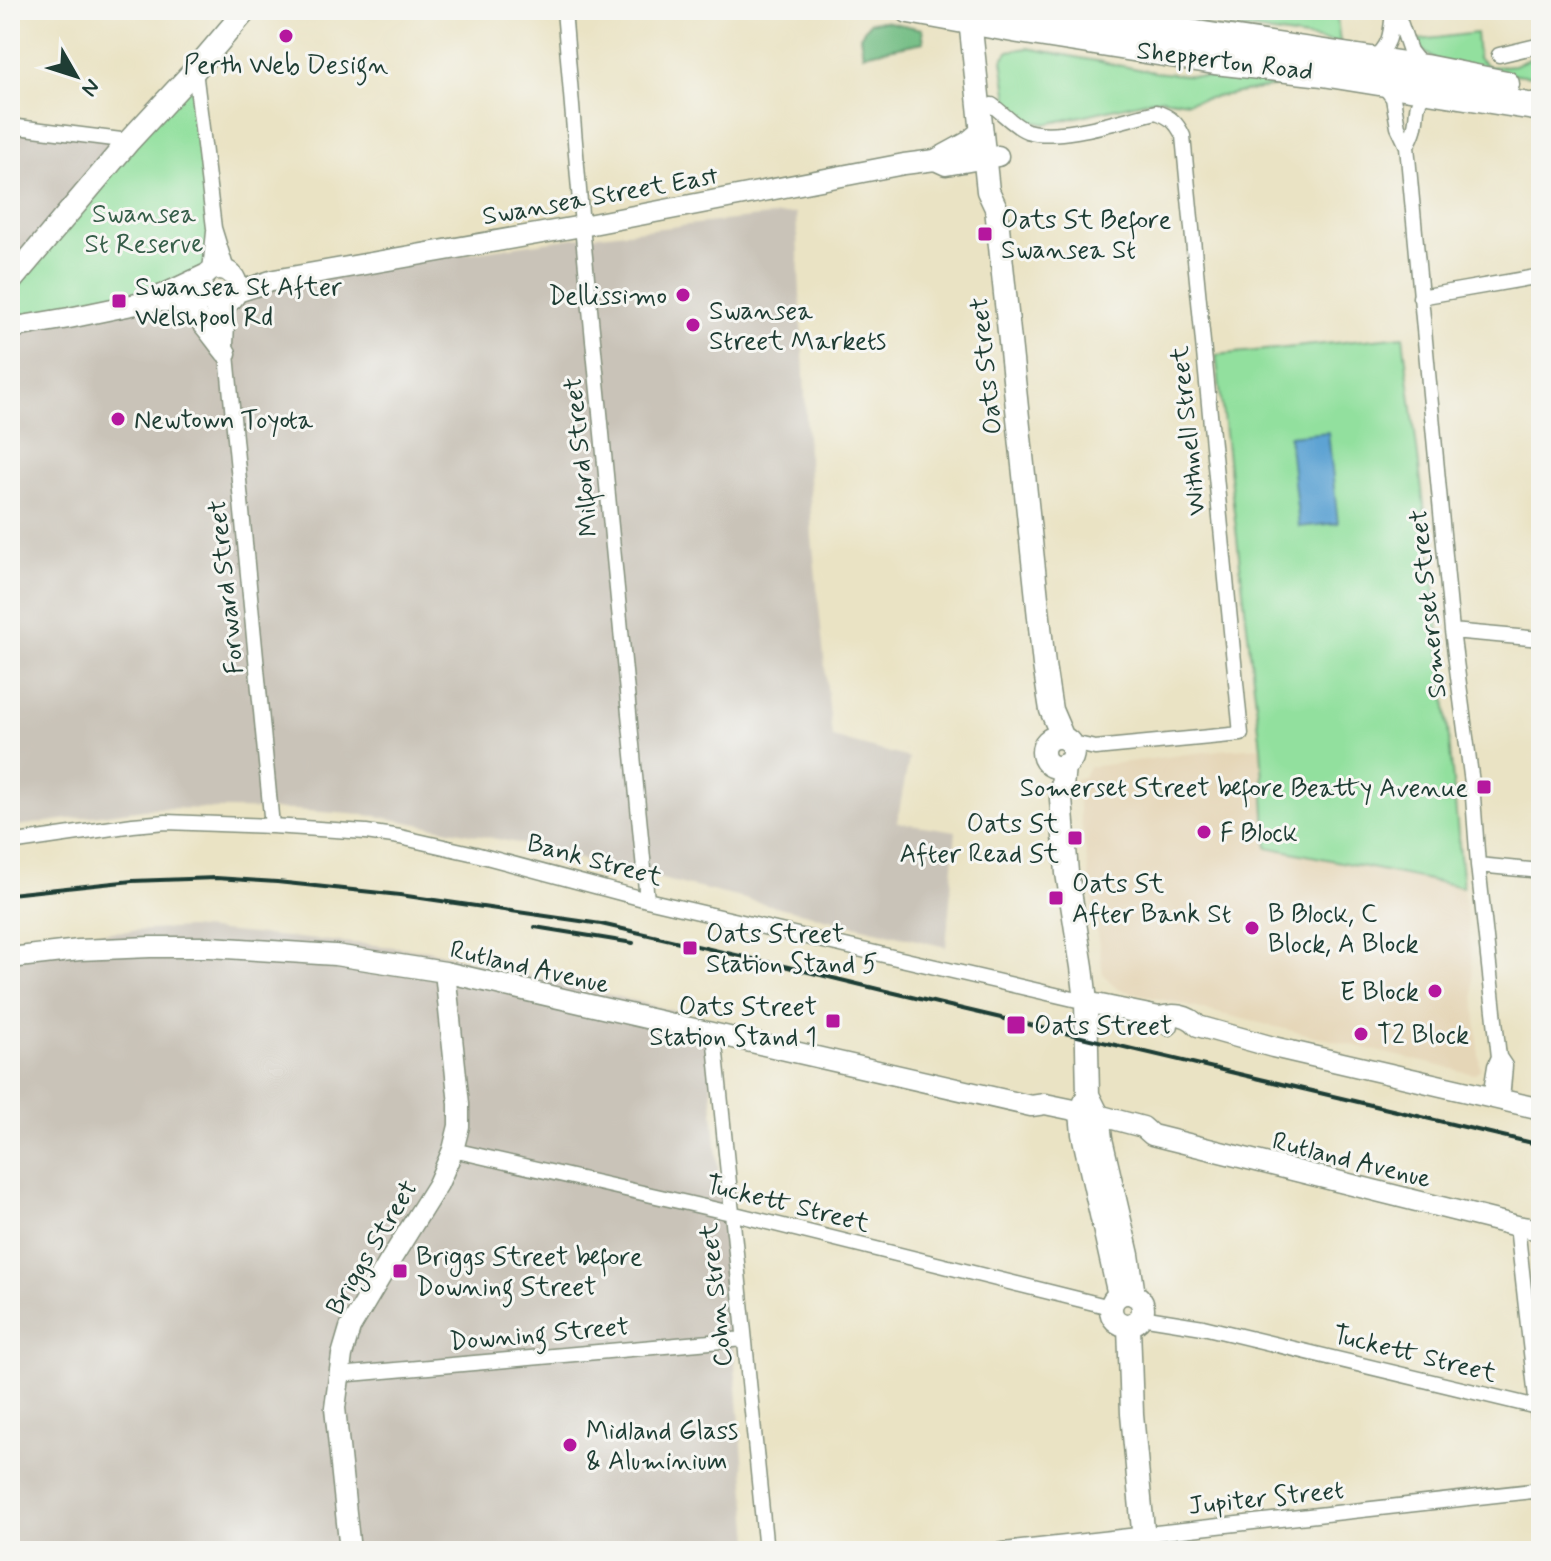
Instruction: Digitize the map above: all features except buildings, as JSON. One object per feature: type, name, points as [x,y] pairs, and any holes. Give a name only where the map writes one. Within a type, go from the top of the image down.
[{"type":"highway","name":"Shepperton Road","points":[[909,10],[977,16],[1215,61],[1323,73],[1374,70]]},
{"type":"highway","name":"Shepperton Road","points":[[1036,10],[1428,79],[1541,92]]},
{"type":"highway","name":"Shepperton Road","points":[[1428,79],[1541,108]]},
{"type":"main road","points":[[10,282],[129,141],[246,10]]},
{"type":"main road","name":"Oats Street","points":[[977,16],[992,105],[991,158]]},
{"type":"main road","name":"Oats Street","points":[[977,16],[981,131],[1001,190],[996,208],[1044,665],[1060,752],[1067,873],[1086,1002],[1090,1115],[1121,1299]]},
{"type":"main road","points":[[1121,1299],[1110,1312],[1115,1321],[1124,1326],[1135,1321],[1132,1414],[1144,1543]]},
{"type":"street","name":"Milford Street","points":[[564,10],[647,900]]},
{"type":"street","points":[[1374,70],[1378,55],[1386,48],[1391,34],[1395,10]]},
{"type":"street","points":[[1395,10],[1410,51],[1428,79]]},
{"type":"street","points":[[1499,55],[1541,45]]},
{"type":"street","points":[[195,70],[220,286]]},
{"type":"street","name":"Somerset Street","points":[[1374,70],[1393,98],[1398,127],[1407,146],[1452,631],[1472,783],[1499,1057],[1505,1066],[1496,1099]]},
{"type":"street","name":"Somerset Street","points":[[1407,146],[1416,125],[1415,110],[1428,79]]},
{"type":"street","name":"Withnell Street","points":[[992,105],[1025,130],[1044,134],[1061,134],[1156,112],[1168,116],[1183,136],[1241,734],[1060,752]]},
{"type":"street","points":[[10,126],[129,141]]},
{"type":"street","name":"Swansea Street East","points":[[10,328],[263,277],[274,280],[935,160],[981,131]]},
{"type":"street","name":"Swansea Street East","points":[[935,160],[946,165],[991,158]]},
{"type":"street","points":[[1420,297],[1541,276]]},
{"type":"street","name":"Swansea Street East","points":[[151,301],[177,301],[220,286]]},
{"type":"street","name":"Forward Street","points":[[220,286],[272,826]]},
{"type":"street","points":[[177,301],[200,319],[226,349]]},
{"type":"street","points":[[1452,631],[1541,639]]},
{"type":"street","name":"Bank Street","points":[[10,843],[166,822],[272,826],[400,837],[647,900],[1159,1017],[1167,1024],[1189,1031],[1198,1026],[1273,1047],[1541,1109]]},
{"type":"street","points":[[1478,865],[1541,871]]},
{"type":"street","name":"Rutland Avenue","points":[[10,958],[79,950],[210,947],[335,955],[445,972],[1031,1106],[1041,1115],[1090,1115],[1141,1138],[1152,1135],[1541,1230]]},
{"type":"street","name":"Briggs Street","points":[[350,1551],[335,1408],[342,1355],[350,1328],[438,1184],[453,1150],[459,1126],[459,1104],[445,972]]},
{"type":"street","name":"Cohn Street","points":[[714,1034],[766,1551]]},
{"type":"street","name":"Tuckett Street","points":[[453,1150],[1121,1299]]},
{"type":"street","points":[[1517,1226],[1541,1443]]},
{"type":"street","name":"Tuckett Street","points":[[1135,1321],[1203,1327],[1537,1407]]},
{"type":"street","name":"Downing Street","points":[[339,1375],[744,1339]]},
{"type":"street","name":"Jupiter Street","points":[[995,1551],[1144,1543],[1541,1490]]},
{"type":"shaded area","points":[[10,124],[125,134],[10,271]]},
{"type":"shaded area","points":[[796,213],[812,537],[832,737],[909,758],[897,822],[956,831],[946,947],[513,842],[376,816],[295,810],[152,808],[10,827],[10,330],[219,289],[573,238]]},
{"type":"shaded area","points":[[1261,747],[1267,847],[1463,887],[1480,1069],[1474,1074],[1117,989],[1103,974],[1075,779],[1083,777],[1089,767]]},
{"type":"shaded area","points":[[189,928],[427,950],[711,1020],[707,1040],[751,1551],[10,1551],[10,946],[90,933]]},
{"type":"green space","points":[[1121,10],[1336,10],[1340,43]]},
{"type":"green space","points":[[884,21],[922,29],[924,42],[863,54],[860,36],[870,22]]},
{"type":"green space","points":[[1476,33],[1478,58],[1489,67],[1514,65],[1541,54],[1541,77],[1435,60],[1421,49],[1419,40]]},
{"type":"green space","points":[[1028,48],[1154,72],[1299,82],[1187,102],[1161,98],[1046,124],[1028,121],[1009,105],[1002,60],[1009,51]]},
{"type":"green space","name":"Swansea St Reserve","points":[[192,73],[212,231],[207,274],[148,301],[10,328],[10,282]]},
{"type":"green space","points":[[1403,336],[1436,602],[1463,887],[1267,847],[1261,747],[1216,355]]},
{"type":"water","points":[[1328,432],[1338,523],[1299,527],[1289,436]]},
{"type":"railway","points":[[10,894],[132,881],[216,878],[400,895],[601,924],[1541,1145]]},
{"type":"railway","points":[[535,927],[633,943]]},
{"type":"place","name":"Perth Web Design","points":[[286,36]]},
{"type":"place","name":"Oats St Before Swansea St","points":[[985,234]]},
{"type":"place","name":"Dellissimo","points":[[683,295]]},
{"type":"place","name":"Swansea St After Welshpool Rd","points":[[119,301]]},
{"type":"place","name":"Swansea Street Markets","points":[[693,325]]},
{"type":"place","name":"Newtown Toyota","points":[[118,419]]},
{"type":"place","name":"Somerset Street before Beatty Avenue","points":[[1484,787]]},
{"type":"place","name":"F Block","points":[[1204,832]]},
{"type":"place","name":"Oats St After Read St","points":[[1075,838]]},
{"type":"place","name":"Oats St After Bank St","points":[[1056,898]]},
{"type":"place","name":"B Block, C Block, A Block","points":[[1252,928]]},
{"type":"place","name":"Oats Street Station Stand 5","points":[[690,948]]},
{"type":"place","name":"E Block","points":[[1435,991]]},
{"type":"place","name":"Oats Street Station Stand 1","points":[[833,1021]]},
{"type":"place","name":"Oats Street","points":[[1016,1025]]},
{"type":"place","name":"T2 Block","points":[[1361,1034]]},
{"type":"place","name":"Briggs Street before Downing Street","points":[[400,1271]]},
{"type":"place","name":"Midland Glass & Aluminium","points":[[570,1445]]}]
